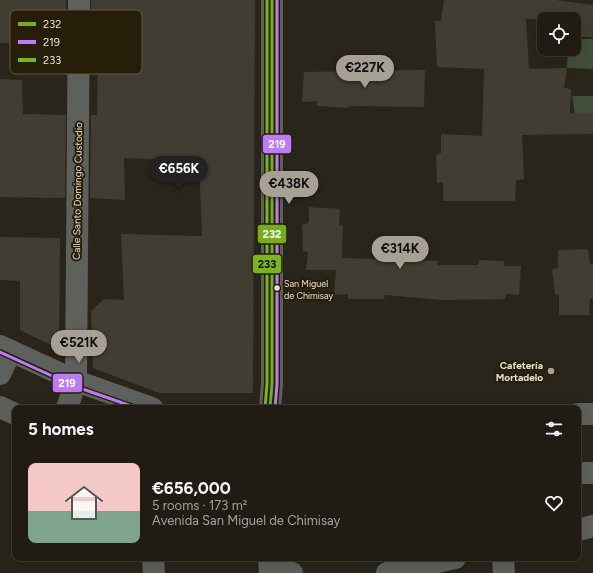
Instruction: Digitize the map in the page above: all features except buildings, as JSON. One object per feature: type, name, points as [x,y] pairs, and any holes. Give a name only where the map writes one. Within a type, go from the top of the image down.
[{"type":"street","name":"Calle Santo Domingo Custodio","points":[[79,0],[79,10]]},
{"type":"street","points":[[270,405],[272,377],[272,0]]},
{"type":"street","name":"Calle Santo Domingo Custodio","points":[[68,405],[76,382],[78,74]]},
{"type":"street","points":[[0,374],[6,349],[76,382],[143,405]]},
{"type":"street","points":[[0,407],[12,413]]},
{"type":"street","points":[[581,414],[593,414]]},
{"type":"street","points":[[581,473],[593,473]]},
{"type":"street","points":[[581,529],[593,526]]},
{"type":"street","points":[[153,561],[154,573]]},
{"type":"street","points":[[387,573],[441,561]]},
{"type":"street","points":[[503,561],[504,573]]},
{"type":"street","points":[[270,568],[292,573]]},
{"type":"green space","points":[[581,39],[593,39],[593,69],[567,68],[568,56],[581,56]]},
{"type":"green space","points":[[572,96],[593,96],[593,113],[575,115]]},
{"type":"transit line","name":"233","points":[[265,405],[267,384],[267,0]]},
{"type":"transit line","name":"232","points":[[270,405],[272,384],[272,0]]},
{"type":"transit line","name":"219","points":[[275,405],[277,384],[277,0]]},
{"type":"transit line","name":"219","points":[[0,352],[74,386],[128,405]]},
{"type":"place","name":"San Miguel de Chimisay","points":[[277,288]]},
{"type":"place","name":"Cafetería Mortadelo","points":[[551,371]]}]
